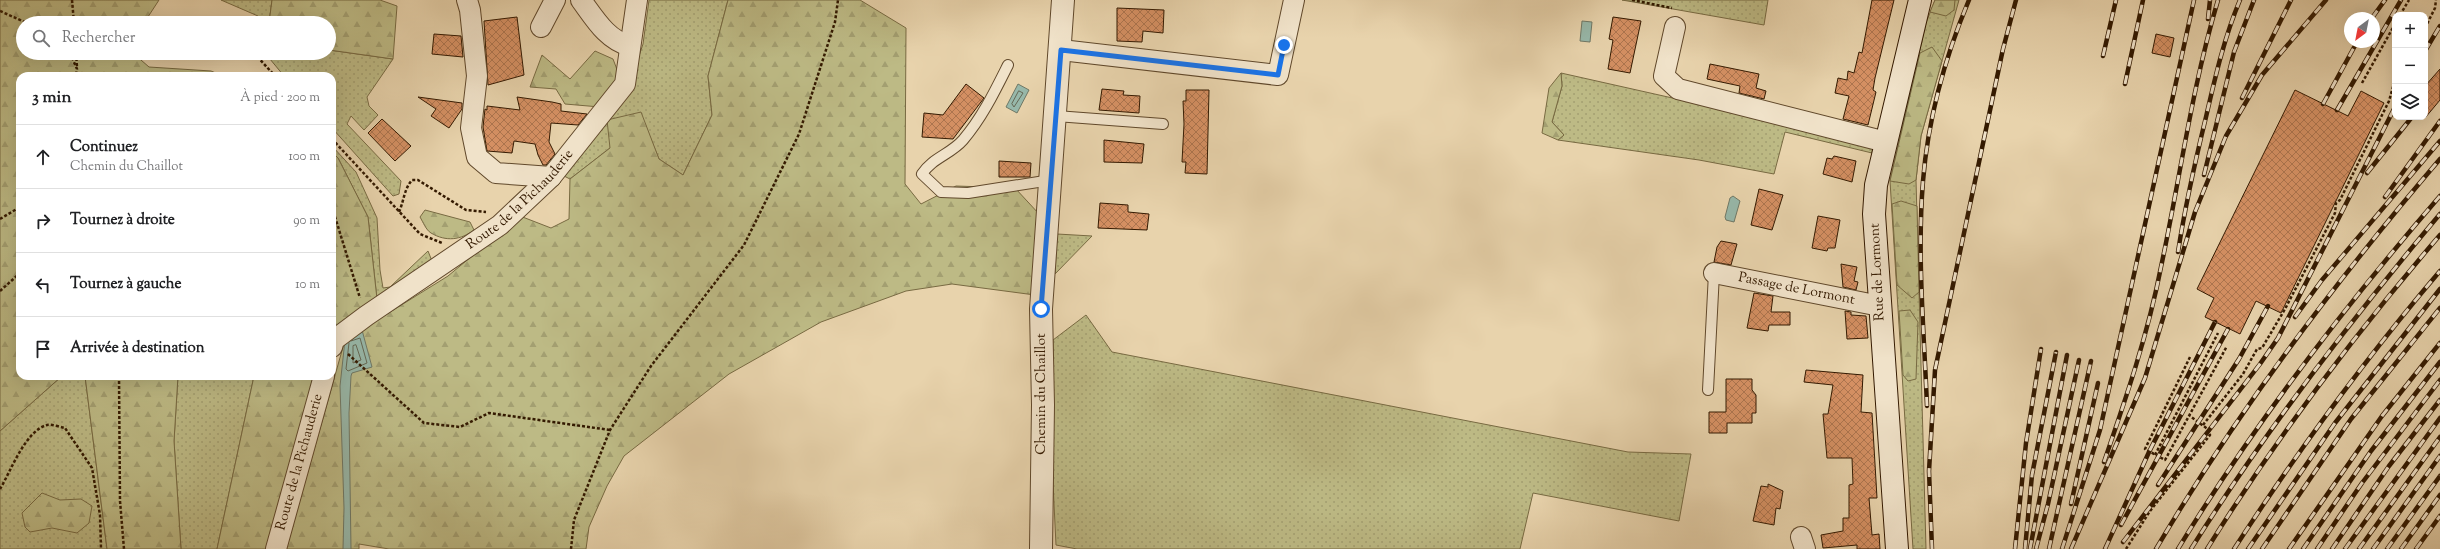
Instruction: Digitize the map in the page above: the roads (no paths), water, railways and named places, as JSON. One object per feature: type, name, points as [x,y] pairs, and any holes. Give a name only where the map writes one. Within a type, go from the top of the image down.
[{"type":"main road","name":"Chemin du Chaillot","points":[[1041,549],[1043,405],[1041,309],[1061,50],[1063,0]]},
{"type":"main road","name":"Rue de Lormont","points":[[1897,549],[1874,214],[1876,185],[1920,0]]},
{"type":"street","points":[[467,0],[470,10],[477,76],[471,128],[477,157],[496,173],[551,177]]},
{"type":"street","points":[[542,27],[556,0]]},
{"type":"street","points":[[581,0],[601,27],[619,43],[630,46]]},
{"type":"street","name":"Route de la Pichauderie","points":[[336,341],[366,316],[461,250],[500,225],[551,177],[625,84],[636,0]]},
{"type":"street","points":[[1061,50],[1278,75],[1294,0]]},
{"type":"street","points":[[1675,27],[1664,76],[1678,90],[1886,142]]},
{"type":"street","name":"Passage de Lormont","points":[[1714,273],[1880,306]]},
{"type":"street","name":"Route de la Pichauderie","points":[[276,549],[323,380]]},
{"type":"lane","points":[[1008,65],[990,101],[962,141],[928,165],[922,174],[941,192],[968,193],[1051,180]]},
{"type":"lane","points":[[1056,116],[1163,124]]},
{"type":"lane","points":[[1708,390],[1714,273]]},
{"type":"water","points":[[1582,21],[1592,22],[1590,42],[1580,41]]},
{"type":"water","points":[[1018,84],[1029,90],[1017,113],[1006,107]]},
{"type":"water","points":[[1733,196],[1740,201],[1734,222],[1726,220],[1725,217],[1730,198]]},
{"type":"water","points":[[362,330],[372,367],[352,373],[351,376],[349,413],[351,549],[343,549],[344,508],[340,386],[345,340]]},
{"type":"railway","points":[[1927,406],[1921,265],[1921,209],[1925,158],[1933,112],[1945,66],[1969,0]]},
{"type":"railway","points":[[1932,549],[1929,471],[1935,370],[2003,49],[2016,0]]},
{"type":"railway","points":[[2103,56],[2116,0]]},
{"type":"railway","points":[[2125,84],[2143,0]]},
{"type":"railway","points":[[2062,549],[2100,430],[2194,0]]},
{"type":"railway","points":[[2208,19],[2210,0]]},
{"type":"railway","points":[[2104,462],[2150,317],[2201,66],[2218,0]]},
{"type":"railway","points":[[2178,252],[2190,184],[2213,88],[2225,43],[2240,0]]},
{"type":"railway","points":[[2204,175],[2234,52],[2254,0]]},
{"type":"railway","points":[[2242,98],[2291,0]]},
{"type":"railway","points":[[2071,549],[2145,378],[2195,212],[2226,136],[2262,75],[2326,0]]},
{"type":"railway","points":[[2376,12],[2385,0]]},
{"type":"railway","points":[[2337,110],[2401,0]]},
{"type":"railway","points":[[2427,48],[2440,26]]},
{"type":"railway","points":[[2323,104],[2354,48]]},
{"type":"railway","points":[[2123,542],[2260,364],[2278,338],[2392,113]]},
{"type":"railway","points":[[2367,173],[2410,120]]},
{"type":"railway","points":[[2385,197],[2440,121]]},
{"type":"railway","points":[[2295,317],[2322,280],[2440,141]]},
{"type":"railway","points":[[2156,549],[2187,497],[2220,447],[2289,348],[2363,252],[2440,159]]},
{"type":"railway","points":[[2178,549],[2207,502],[2302,367],[2369,280],[2440,196]]},
{"type":"railway","points":[[2191,549],[2248,462],[2310,377],[2406,254],[2440,214]]},
{"type":"railway","points":[[2207,549],[2233,508],[2289,427],[2377,310],[2440,235]]},
{"type":"railway","points":[[2234,549],[2282,477],[2332,407],[2358,372],[2440,271]]},
{"type":"railway","points":[[2248,549],[2335,423],[2440,289]]},
{"type":"railway","points":[[2158,485],[2239,359],[2268,306]]},
{"type":"railway","points":[[2262,549],[2351,419],[2440,308]]},
{"type":"railway","points":[[2105,549],[2149,452],[2215,322]]},
{"type":"railway","points":[[2121,525],[2228,329]]},
{"type":"railway","points":[[2289,549],[2382,416],[2440,343]]},
{"type":"railway","points":[[2015,549],[2026,443],[2041,349]]},
{"type":"railway","points":[[2025,549],[2032,475],[2056,352]]},
{"type":"railway","points":[[2030,549],[2067,355]]},
{"type":"railway","points":[[2036,549],[2048,504],[2079,360]]},
{"type":"railway","points":[[2049,549],[2091,361]]},
{"type":"railway","points":[[2303,549],[2371,451],[2440,362]]},
{"type":"railway","points":[[2317,549],[2362,483],[2440,380]]},
{"type":"railway","points":[[2071,504],[2098,383]]},
{"type":"railway","points":[[2332,549],[2389,466],[2440,400]]},
{"type":"railway","points":[[2345,549],[2440,418]]},
{"type":"railway","points":[[2359,549],[2440,437]]},
{"type":"railway","points":[[2373,549],[2440,456]]},
{"type":"railway","points":[[2387,549],[2440,476]]},
{"type":"railway","points":[[2401,549],[2440,495]]},
{"type":"railway","points":[[2416,549],[2440,516]]}]
